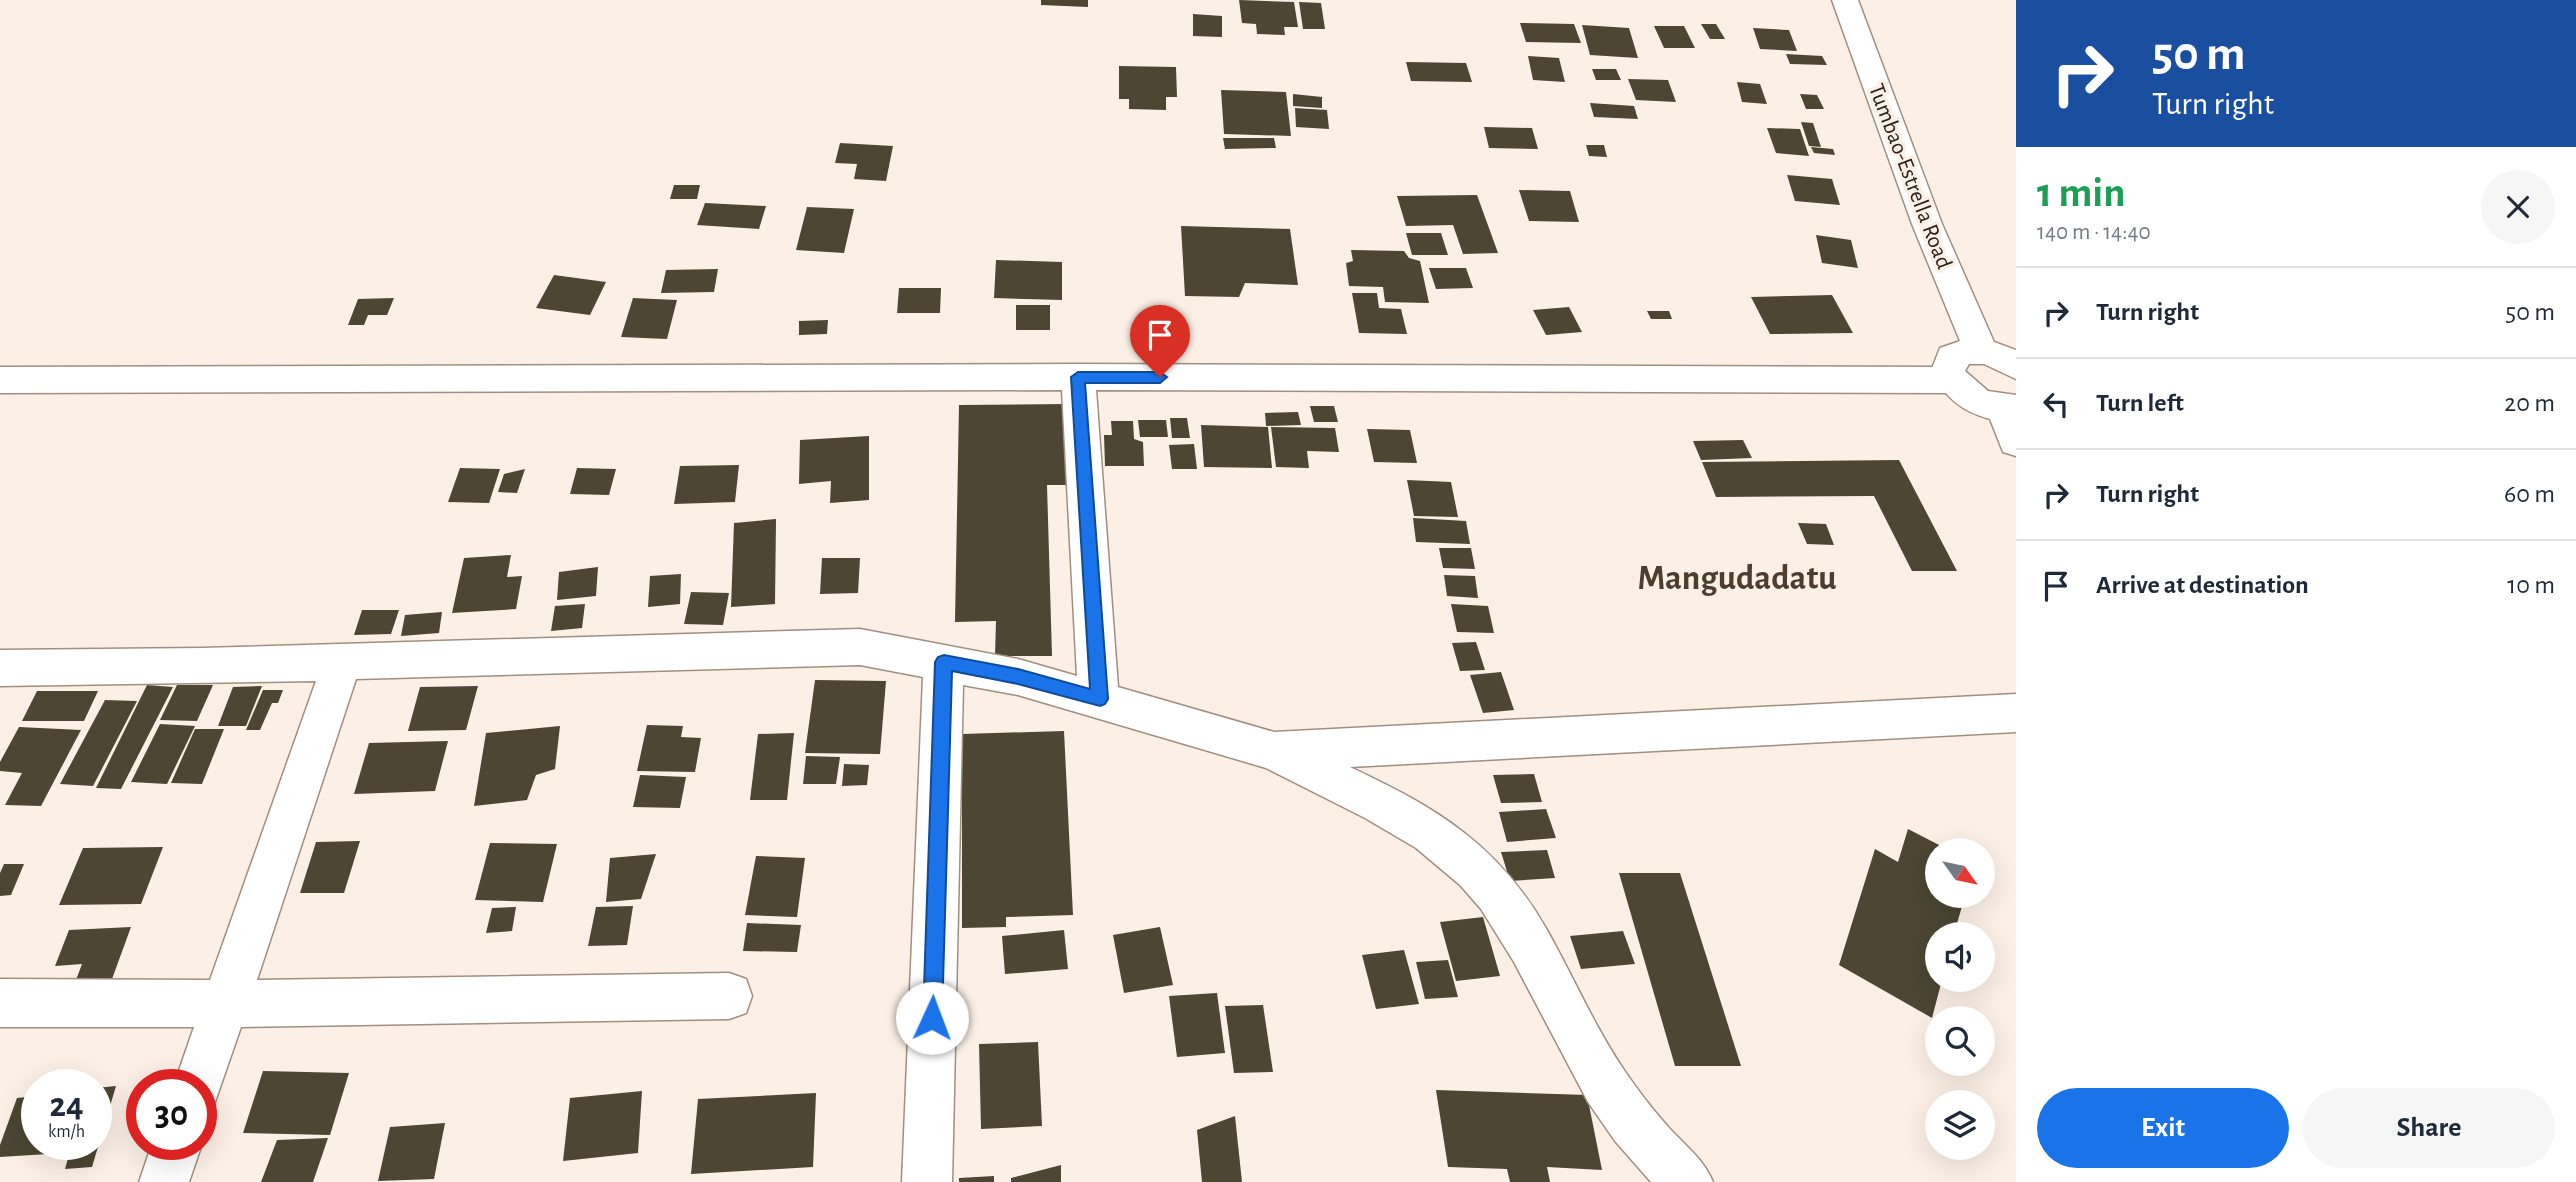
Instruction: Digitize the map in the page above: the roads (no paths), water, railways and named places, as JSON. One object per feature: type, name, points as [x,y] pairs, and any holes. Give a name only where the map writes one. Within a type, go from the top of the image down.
[{"type":"street","name":"Tumbao-Estrella Road","points":[[1845,0],[1927,224],[1980,351]]},
{"type":"street","points":[[2016,366],[1999,356],[1980,351],[1959,353],[1948,363],[1952,380],[1973,399],[2010,408],[2016,442]]},
{"type":"street","points":[[0,380],[1078,377],[1952,380]]},
{"type":"street","points":[[1078,377],[1100,699]]},
{"type":"street","points":[[0,668],[342,662],[860,647],[1018,677],[1274,751],[1440,839],[1476,870],[1505,905],[1604,1084],[1648,1142],[1688,1182]]},
{"type":"street","points":[[204,1069],[342,662]]},
{"type":"street","points":[[927,1182],[944,662]]},
{"type":"street","points":[[1274,751],[2016,713]]},
{"type":"street","points":[[0,1003],[226,1004],[729,996]]},
{"type":"street","points":[[164,1182],[172,1160]]},
{"type":"district","name":"Mangudadatu","points":[[1737,577]]}]
